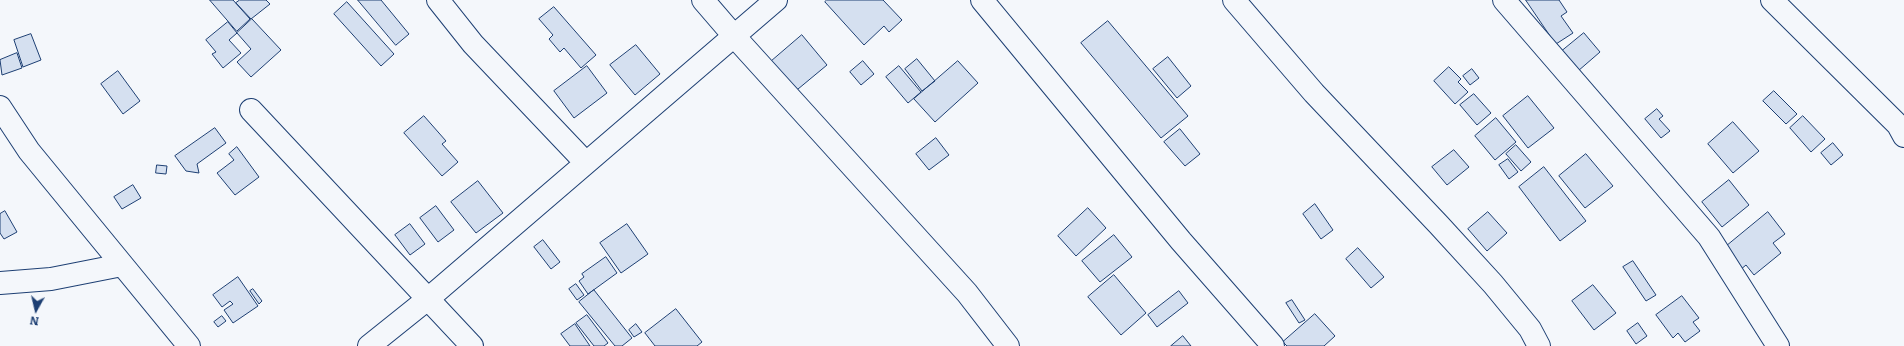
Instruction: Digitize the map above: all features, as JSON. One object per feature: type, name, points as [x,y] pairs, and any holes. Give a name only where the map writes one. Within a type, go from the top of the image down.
[{"type":"street","points":[[438,0],[473,44],[586,162]]},
{"type":"street","points":[[703,0],[967,293],[1008,346]]},
{"type":"street","points":[[369,346],[429,298],[776,0]]},
{"type":"street","points":[[982,0],[1181,241],[1273,346]]},
{"type":"street","points":[[1234,0],[1314,93],[1493,284],[1530,328],[1538,346]]},
{"type":"street","points":[[1504,0],[1709,237],[1778,346]]},
{"type":"street","points":[[1772,0],[1898,125],[1904,136]]},
{"type":"street","points":[[0,107],[29,151],[189,346]]},
{"type":"street","points":[[251,110],[429,298],[472,346]]},
{"type":"street","points":[[0,283],[51,280],[122,265]]},
{"type":"building","points":[[210,0],[233,0],[250,19],[237,31]]},
{"type":"building","points":[[240,0],[266,0],[270,4],[251,19],[236,3]]},
{"type":"building","points":[[358,0],[381,0],[409,34],[396,45]]},
{"type":"building","points":[[827,0],[883,0],[902,20],[889,32],[884,26],[864,45],[825,2]]},
{"type":"building","points":[[1526,0],[1559,0],[1567,12],[1561,16],[1573,33],[1556,44]]},
{"type":"building","points":[[347,2],[394,54],[381,66],[334,14]]},
{"type":"building","points":[[554,7],[596,55],[581,68],[564,48],[560,52],[549,39],[553,35],[539,19]]},
{"type":"building","points":[[252,19],[281,50],[251,77],[237,62],[251,49],[237,33]]},
{"type":"building","points":[[1108,21],[1188,116],[1161,138],[1081,43]]},
{"type":"building","points":[[228,22],[237,33],[229,40],[241,53],[223,68],[212,54],[216,52],[206,40]]},
{"type":"building","points":[[1584,33],[1600,52],[1578,71],[1562,51]]},
{"type":"building","points":[[31,34],[41,60],[23,67],[14,40]]},
{"type":"building","points":[[802,35],[827,65],[792,94],[767,65]]},
{"type":"building","points":[[636,45],[660,74],[635,95],[610,65]]},
{"type":"building","points":[[17,53],[22,68],[2,75],[0,60]]},
{"type":"building","points":[[1168,57],[1191,86],[1177,98],[1153,69]]},
{"type":"building","points":[[917,59],[935,81],[922,91],[905,69]]},
{"type":"building","points":[[863,61],[874,74],[861,85],[850,72]]},
{"type":"building","points":[[958,61],[978,83],[935,122],[914,99]]},
{"type":"building","points":[[587,66],[607,93],[574,118],[554,91]]},
{"type":"building","points":[[899,66],[921,92],[908,103],[886,77]]},
{"type":"building","points":[[1449,67],[1461,79],[1458,82],[1468,92],[1455,104],[1434,81]]},
{"type":"building","points":[[1472,69],[1479,78],[1470,85],[1463,76]]},
{"type":"building","points":[[118,71],[140,101],[123,114],[101,84]]},
{"type":"building","points":[[1774,91],[1797,114],[1786,124],[1763,101]]},
{"type":"building","points":[[1474,94],[1491,113],[1477,125],[1460,105]]},
{"type":"building","points":[[1528,96],[1554,128],[1528,148],[1503,116]]},
{"type":"building","points":[[1657,109],[1663,116],[1659,119],[1670,131],[1661,138],[1645,119]]},
{"type":"building","points":[[424,116],[446,141],[442,144],[458,162],[442,176],[404,133]]},
{"type":"building","points":[[1803,116],[1825,139],[1811,152],[1790,128]]},
{"type":"building","points":[[1496,118],[1516,142],[1495,160],[1475,136]]},
{"type":"building","points":[[1733,122],[1759,151],[1733,173],[1708,144]]},
{"type":"building","points":[[215,128],[226,143],[197,164],[199,173],[186,171],[175,156]]},
{"type":"building","points":[[1180,129],[1200,154],[1185,166],[1164,142]]},
{"type":"building","points":[[936,138],[949,155],[929,170],[916,154]]},
{"type":"building","points":[[1833,143],[1843,155],[1831,165],[1821,153]]},
{"type":"building","points":[[1516,145],[1531,162],[1521,171],[1506,154]]},
{"type":"building","points":[[237,147],[259,177],[235,195],[217,173],[234,160],[229,154]]},
{"type":"building","points":[[1454,150],[1469,167],[1447,185],[1432,167]]},
{"type":"building","points":[[1586,154],[1613,186],[1585,208],[1559,176]]},
{"type":"building","points":[[1508,159],[1518,172],[1509,179],[1499,165]]},
{"type":"building","points":[[157,165],[167,166],[166,174],[156,173]]},
{"type":"building","points":[[1544,167],[1586,221],[1560,241],[1519,187]]},
{"type":"building","points":[[1729,180],[1749,205],[1722,227],[1702,202]]},
{"type":"building","points":[[478,181],[503,213],[476,233],[451,202]]},
{"type":"building","points":[[133,185],[141,198],[122,209],[114,197]]},
{"type":"building","points":[[1315,204],[1333,230],[1321,239],[1303,214]]},
{"type":"building","points":[[436,206],[454,230],[438,242],[420,218]]},
{"type":"building","points":[[1088,208],[1106,228],[1076,256],[1058,236]]},
{"type":"building","points":[[5,211],[17,232],[4,239],[0,233],[0,214]]},
{"type":"building","points":[[1488,212],[1507,233],[1487,251],[1468,229]]},
{"type":"building","points":[[1768,212],[1785,234],[1773,243],[1781,253],[1754,275],[1746,265],[1740,270],[1723,249]]},
{"type":"building","points":[[410,224],[425,244],[410,255],[395,235]]},
{"type":"building","points":[[627,224],[648,254],[621,273],[600,243]]},
{"type":"building","points":[[1114,235],[1132,257],[1100,282],[1082,261]]},
{"type":"building","points":[[543,240],[560,262],[551,269],[534,247]]},
{"type":"building","points":[[1358,248],[1384,277],[1371,288],[1346,259]]},
{"type":"building","points":[[606,257],[617,273],[588,294],[579,281],[584,277],[582,274]]},
{"type":"building","points":[[1633,261],[1656,295],[1646,301],[1623,267]]},
{"type":"building","points":[[1114,275],[1146,313],[1121,335],[1088,297]]},
{"type":"building","points":[[238,277],[258,306],[233,323],[224,310],[233,304],[230,301],[222,307],[213,295]]},
{"type":"building","points":[[576,284],[584,295],[577,300],[569,289]]},
{"type":"building","points":[[1593,285],[1616,313],[1594,330],[1572,301]]},
{"type":"building","points":[[253,289],[262,301],[259,304],[250,291]]},
{"type":"building","points":[[594,290],[632,338],[622,346],[615,346],[579,302]]},
{"type":"building","points":[[1179,291],[1188,303],[1157,327],[1148,315]]},
{"type":"building","points":[[1682,296],[1699,318],[1693,322],[1700,331],[1685,342],[1678,333],[1673,338],[1656,315]]},
{"type":"building","points":[[1292,300],[1305,320],[1299,323],[1286,303]]},
{"type":"building","points":[[676,309],[702,342],[697,346],[655,346],[645,333]]},
{"type":"building","points":[[1315,314],[1335,336],[1324,346],[1287,346],[1283,342]]},
{"type":"building","points":[[587,315],[608,343],[604,346],[594,346],[576,323]]},
{"type":"building","points":[[222,316],[226,321],[218,327],[214,322]]},
{"type":"building","points":[[1638,323],[1647,336],[1636,344],[1627,331]]},
{"type":"building","points":[[575,324],[590,346],[570,346],[561,334]]},
{"type":"building","points":[[636,324],[642,332],[634,337],[629,330]]},
{"type":"building","points":[[1183,336],[1191,346],[1171,346]]}]
